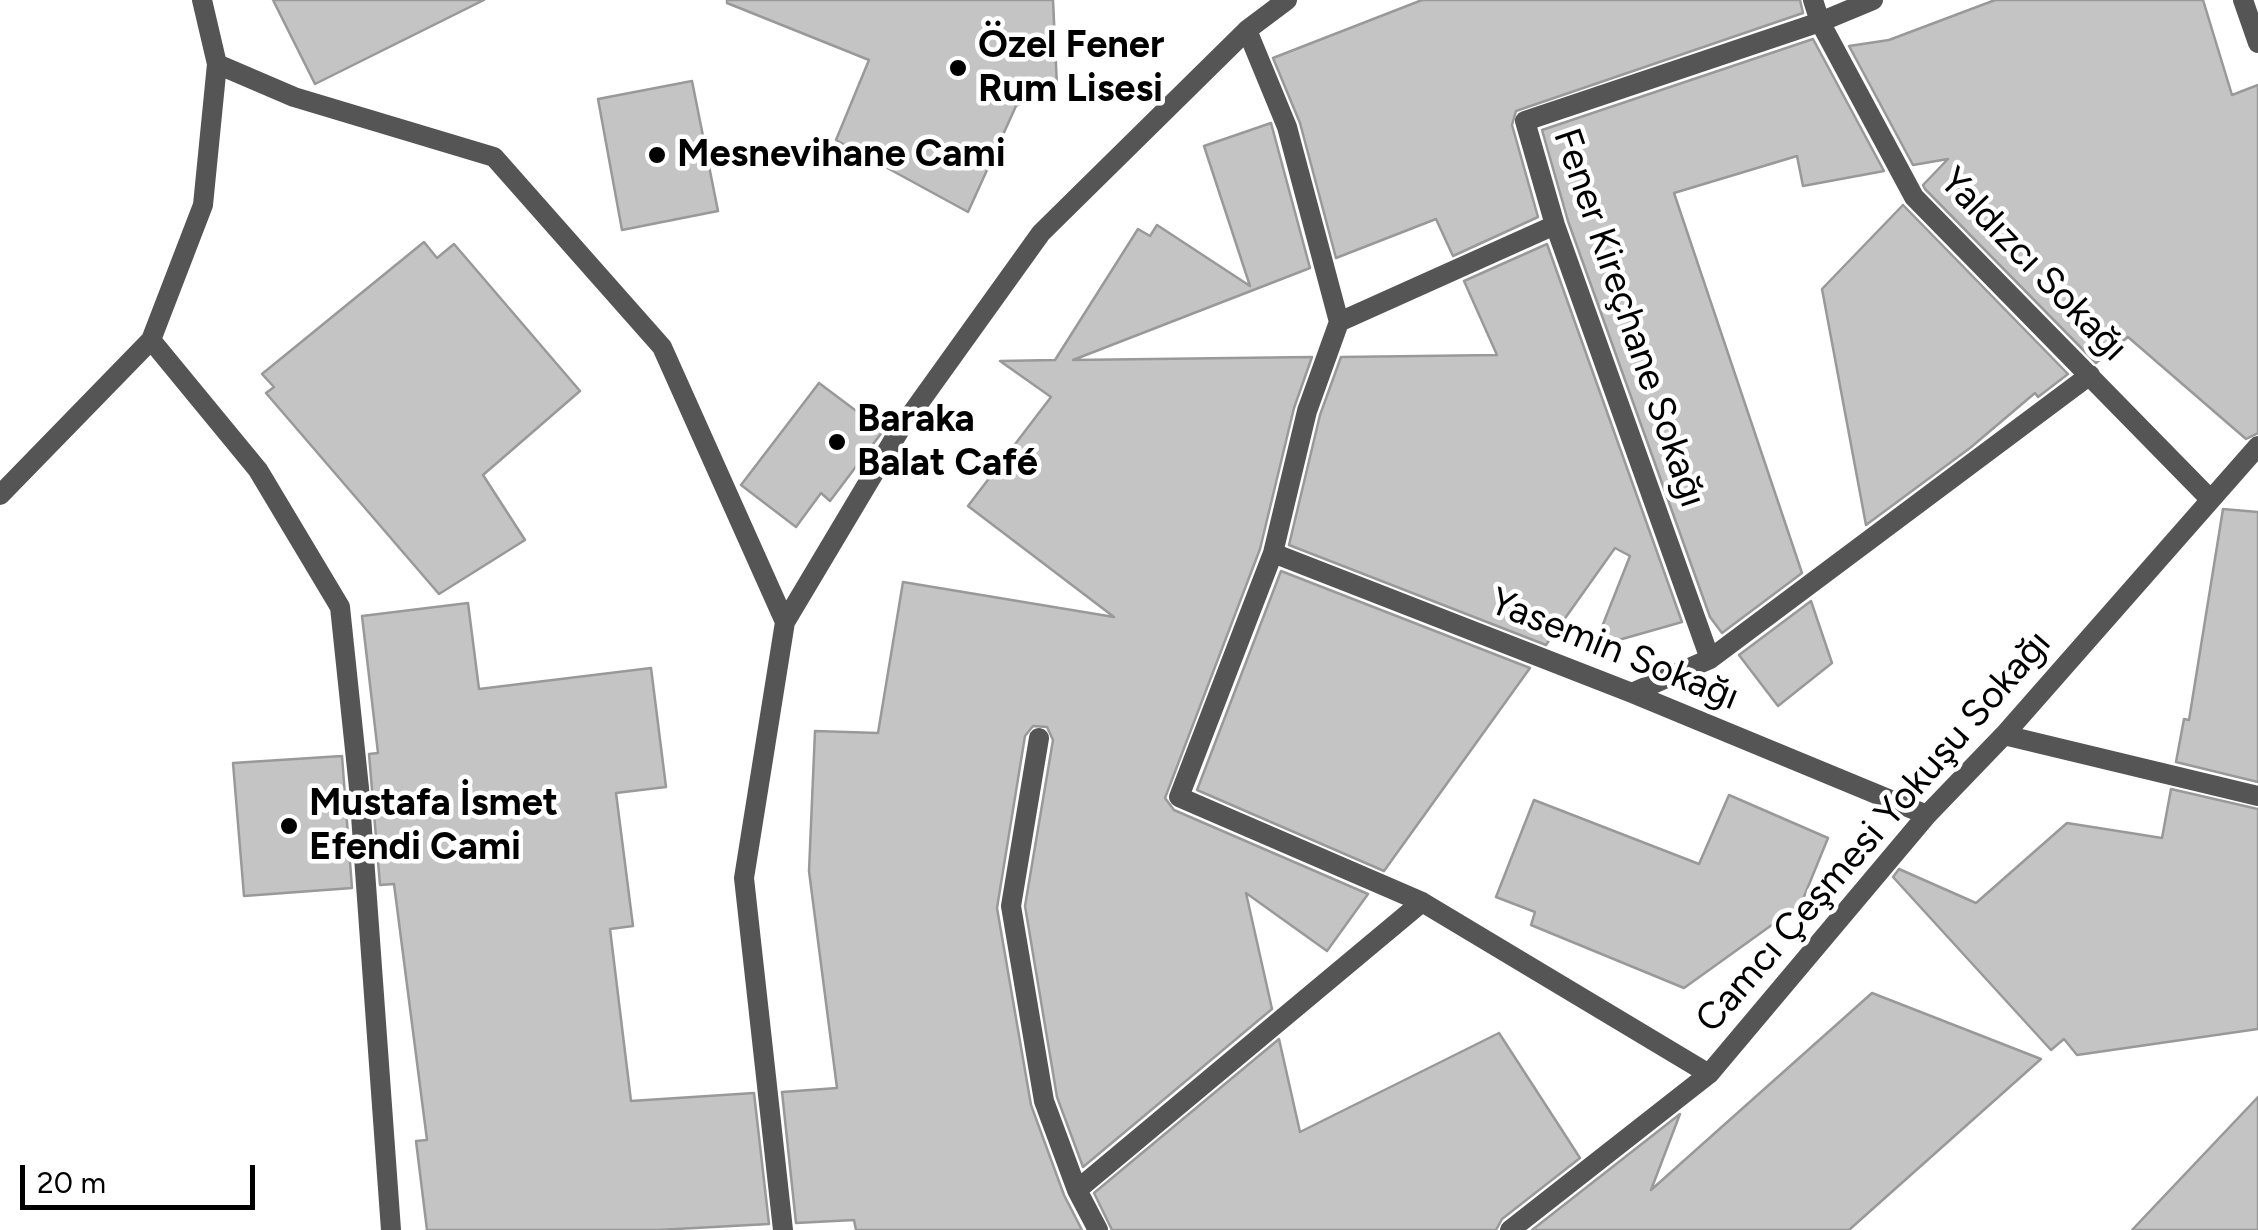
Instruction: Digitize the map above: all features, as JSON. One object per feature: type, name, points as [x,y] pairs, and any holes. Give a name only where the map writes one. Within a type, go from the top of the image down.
[{"type":"street","points":[[0,494],[151,340],[203,205],[217,64],[202,0]]},
{"type":"street","points":[[784,1230],[744,878],[785,622],[899,431],[1040,233],[1248,30],[1286,0]]},
{"type":"street","name":"Yaldızcı Sokağı","points":[[1813,0],[1820,22],[1914,197],[2210,499]]},
{"type":"street","name":"Fener Kireçhane Sokağı","points":[[1710,659],[1555,225],[1525,121],[1820,22],[1873,0]]},
{"type":"street","points":[[2243,0],[2258,43]]},
{"type":"street","points":[[1248,30],[1287,127],[1339,322],[1307,411],[1274,554],[1179,797],[1422,902],[1709,1074]]},
{"type":"street","points":[[217,64],[294,96],[494,157],[662,347],[785,622]]},
{"type":"street","points":[[1339,322],[1555,225]]},
{"type":"street","points":[[151,340],[258,470],[340,606],[359,788],[391,1230]]},
{"type":"street","points":[[1632,693],[1710,659],[2090,375]]},
{"type":"street","name":"Camcı Çeşmesi Yokuşu Sokağı","points":[[1510,1230],[1709,1074],[1928,816],[2258,446]]},
{"type":"street","name":"Yasemin Sokağı","points":[[1274,554],[1632,693],[1928,816]]},
{"type":"street","points":[[2004,735],[2258,796]]},
{"type":"street","points":[[1038,738],[1012,906],[1044,1101],[1077,1190],[1098,1230]]},
{"type":"street","points":[[1077,1190],[1422,902]]},
{"type":"building","points":[[273,0],[484,0],[315,84]]},
{"type":"building","name":"Özel Fener Rum Lisesi","points":[[727,0],[1053,0],[1057,86],[1016,106],[968,212],[836,140],[869,60]]},
{"type":"building","points":[[1422,0],[1800,0],[1803,13],[1516,111],[1512,125],[1538,217],[1453,256],[1436,219],[1336,258],[1300,123],[1273,58]]},
{"type":"building","points":[[1995,0],[2203,0],[2232,95],[2258,85],[2258,433],[2246,439],[2128,337],[2096,363],[1925,189],[1923,185],[1948,159],[1913,165],[1849,46],[1889,40]]},
{"type":"building","points":[[1813,39],[1884,171],[1803,186],[1797,156],[1674,193],[1802,573],[1722,633],[1710,617],[1568,221],[1542,130]]},
{"type":"building","name":"Mesnevihane Cami","points":[[692,81],[718,211],[622,230],[598,99]]},
{"type":"building","points":[[1271,123],[1310,268],[1073,360],[1312,357],[1294,408],[1260,549],[1165,798],[1174,810],[1368,894],[1327,951],[1246,893],[1272,1009],[1083,1167],[1057,1097],[1025,906],[1053,740],[1047,727],[1033,726],[1025,736],[997,908],[1031,1105],[1064,1195],[1082,1230],[856,1230],[854,1220],[796,1223],[782,1092],[837,1088],[809,871],[815,731],[878,733],[903,582],[1114,617],[968,506],[1051,397],[1000,361],[1055,360],[1138,229],[1150,236],[1157,225],[1250,286],[1204,146]]},
{"type":"building","points":[[1903,205],[2068,374],[2038,397],[2035,393],[1970,448],[1866,525],[1822,289]]},
{"type":"building","points":[[424,242],[437,258],[454,244],[580,391],[483,475],[525,540],[439,594],[266,393],[274,387],[262,374]]},
{"type":"building","points":[[1547,244],[1682,622],[1594,647],[1630,556],[1615,548],[1546,645],[1289,545],[1320,415],[1341,357],[1497,355],[1464,281]]},
{"type":"building","points":[[819,383],[883,431],[830,501],[821,493],[796,527],[741,485]]},
{"type":"building","points":[[2223,509],[2258,512],[2258,782],[2176,762],[2184,719],[2189,720]]},
{"type":"building","points":[[1281,571],[1530,668],[1384,871],[1197,790]]},
{"type":"building","points":[[1811,601],[1832,663],[1778,706],[1739,655]]},
{"type":"building","points":[[468,603],[479,689],[651,668],[666,787],[616,793],[633,926],[610,929],[631,1101],[754,1093],[769,1224],[658,1230],[427,1230],[416,1141],[427,1140],[394,884],[380,885],[369,754],[378,753],[362,616]]},
{"type":"building","name":"Mustafa İsmet Efendi Cami","points":[[342,756],[352,888],[244,896],[233,763]]},
{"type":"building","points":[[2171,789],[2258,809],[2258,1029],[2077,1055],[2064,1039],[2051,1050],[1893,877],[1899,869],[1976,903],[2067,823],[2162,838]]},
{"type":"building","points":[[1729,795],[1828,838],[1801,904],[1684,988],[1531,925],[1535,912],[1496,897],[1534,800],[1699,864]]},
{"type":"building","points":[[1872,993],[2041,1059],[1849,1230],[1532,1230],[1680,1114],[1651,1190]]},
{"type":"building","points":[[1499,1033],[1580,1158],[1502,1219],[1496,1230],[1112,1230],[1094,1193],[1279,1039],[1300,1132]]},
{"type":"building","points":[[2258,1097],[2258,1230],[2132,1230]]},
{"type":"place","name":"Özel Fener Rum Lisesi","points":[[958,68]]},
{"type":"place","name":"Mesnevihane Cami","points":[[657,155]]},
{"type":"place","name":"Baraka Balat Café","points":[[837,442]]},
{"type":"place","name":"Mustafa İsmet Efendi Cami","points":[[289,826]]}]
